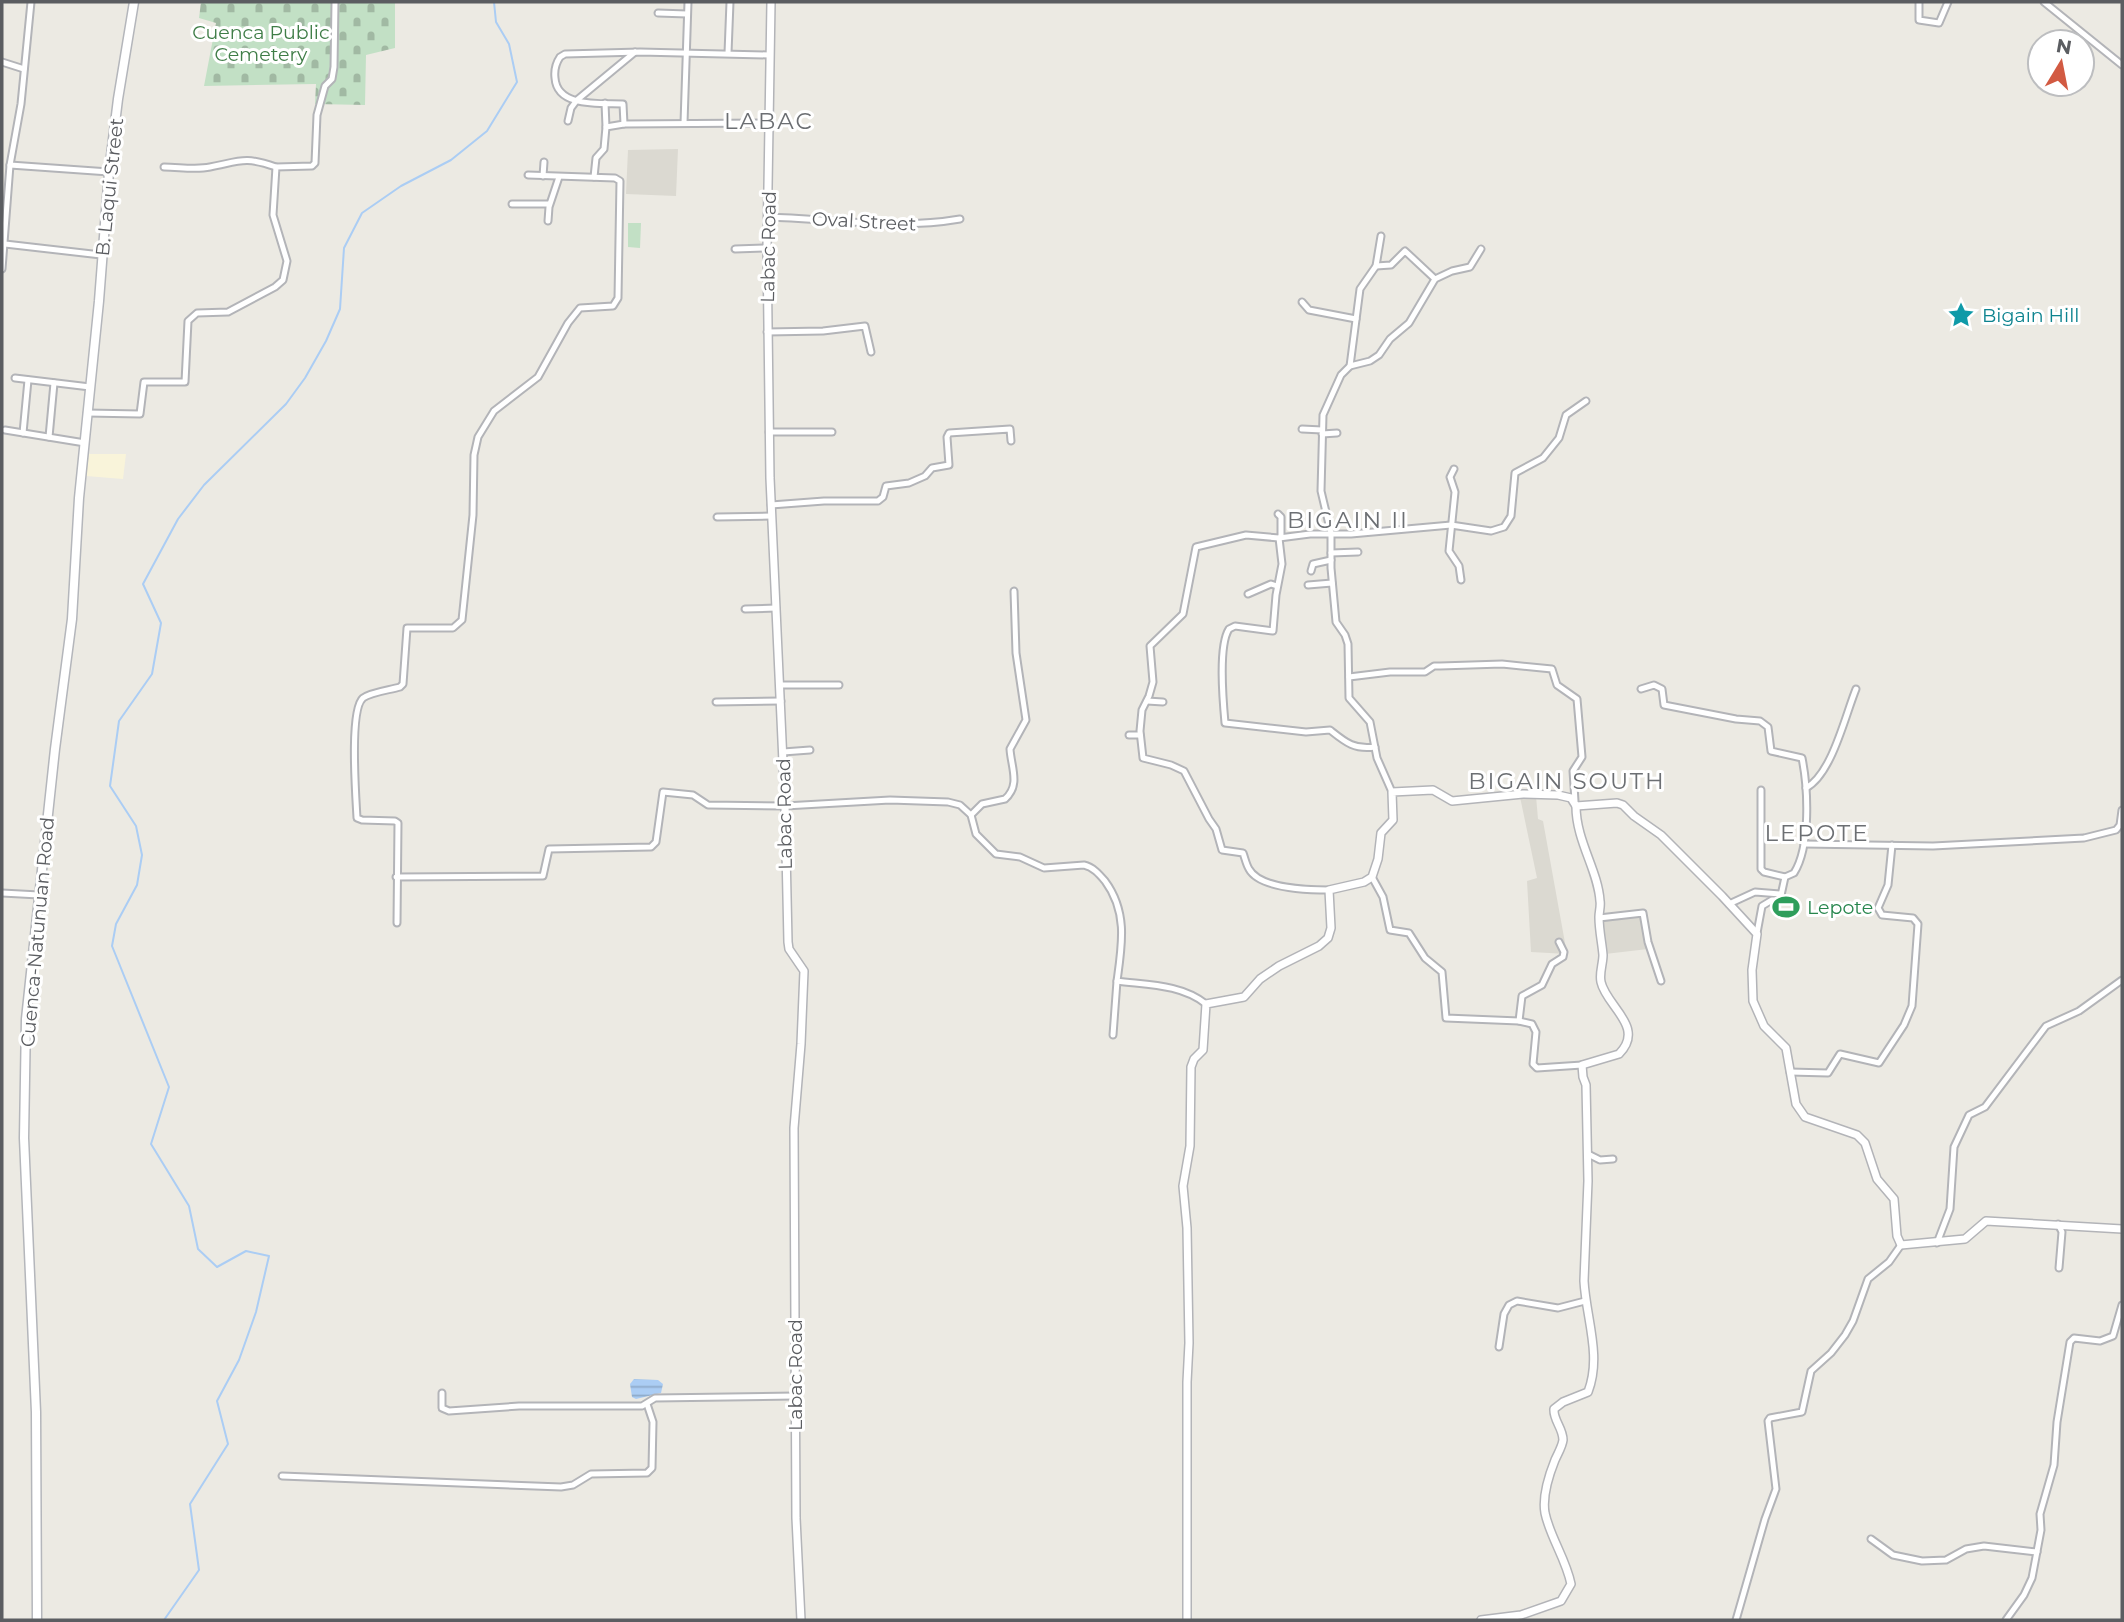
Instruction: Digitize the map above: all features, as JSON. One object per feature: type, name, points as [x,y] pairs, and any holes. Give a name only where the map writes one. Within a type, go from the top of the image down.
[{"type":"main road","name":"B. Laqui Street","points":[[92,373],[109,172],[134,2]]},
{"type":"main road","name":"Cuenca-Natunuan Road","points":[[37,1620],[36,1412],[24,1138],[26,1019],[72,619],[78,554],[79,498],[92,373]]},
{"type":"street","points":[[2,269],[10,165],[21,104],[31,2]]},
{"type":"street","points":[[164,167],[208,167],[246,159],[276,167],[312,166],[315,163],[317,115],[325,86],[332,79],[334,67],[335,2]]},
{"type":"street","points":[[684,123],[688,2]]},
{"type":"street","points":[[728,53],[730,2]]},
{"type":"street","name":"Labac Road","points":[[771,2],[767,248],[771,516],[781,701],[788,942],[789,949],[804,971],[802,1044],[794,1128],[796,1518],[801,1620]]},
{"type":"street","points":[[1919,2],[1919,20],[1940,23],[1948,2]]},
{"type":"street","points":[[2044,2],[2122,65]]},
{"type":"street","points":[[658,13],[687,14]]},
{"type":"street","points":[[624,124],[623,104],[577,100],[561,94],[556,89],[554,74],[560,57],[565,54],[635,52],[769,55]]},
{"type":"street","points":[[568,121],[571,108],[577,100],[635,52]]},
{"type":"street","points":[[2,62],[24,69]]},
{"type":"street","points":[[594,177],[596,158],[604,149],[605,103]]},
{"type":"street","points":[[606,127],[624,124],[770,123]]},
{"type":"street","points":[[543,176],[544,162]]},
{"type":"street","points":[[10,165],[109,172]]},
{"type":"street","points":[[87,413],[139,414],[144,382],[185,382],[188,321],[192,316],[197,313],[228,312],[283,280],[287,261],[273,215],[276,167]]},
{"type":"street","points":[[397,923],[397,821],[357,818],[355,733],[360,702],[366,697],[401,686],[405,670],[407,628],[453,628],[462,620],[473,515],[474,456],[482,428],[494,411],[538,377],[568,323],[580,308],[607,307],[617,303],[620,181],[615,178],[528,175]]},
{"type":"street","points":[[548,221],[550,204],[559,177]]},
{"type":"street","points":[[512,204],[550,204]]},
{"type":"street","name":"Oval Street","points":[[768,217],[895,224],[933,224],[960,219]]},
{"type":"street","points":[[1350,366],[1362,284],[1376,266],[1381,236]]},
{"type":"street","points":[[5,244],[102,255]]},
{"type":"street","points":[[735,249],[767,248]]},
{"type":"street","points":[[1481,249],[1469,267],[1451,271],[1435,279],[1409,323],[1390,339],[1379,355],[1370,361],[1350,366],[1337,380],[1324,412],[1321,491],[1331,533],[1336,622],[1348,644],[1349,698],[1370,722],[1375,747],[1392,792],[1393,820],[1381,832],[1378,859],[1372,877],[1364,882],[1329,890],[1296,890],[1269,881],[1249,870],[1243,853],[1222,850],[1216,829],[1184,771],[1143,758],[1140,735],[1142,710],[1153,682],[1150,646],[1183,614],[1196,547],[1246,535],[1280,538],[1331,533],[1351,534],[1451,525],[1493,531],[1504,527],[1511,516],[1515,473],[1543,458],[1559,438],[1566,415],[1586,401]]},
{"type":"street","points":[[1376,266],[1391,265],[1405,251],[1435,279]]},
{"type":"street","points":[[1302,302],[1309,310],[1356,319]]},
{"type":"street","points":[[767,332],[823,331],[865,326],[871,352]]},
{"type":"street","points":[[15,378],[90,387]]},
{"type":"street","points":[[23,433],[28,380]]},
{"type":"street","points":[[49,437],[54,383]]},
{"type":"street","points":[[771,505],[878,500],[883,497],[886,486],[909,483],[925,476],[932,468],[948,465],[949,433],[1010,429],[1011,441]]},
{"type":"street","points":[[1302,429],[1337,433]]},
{"type":"street","points":[[5,430],[85,443]]},
{"type":"street","points":[[769,432],[832,432]]},
{"type":"street","points":[[1454,468],[1450,477],[1455,492],[1449,551],[1458,566],[1461,580]]},
{"type":"street","points":[[1278,514],[1281,517],[1282,564],[1273,631],[1235,626],[1225,634],[1222,661],[1225,723],[1306,732],[1330,730],[1353,747],[1375,747]]},
{"type":"street","points":[[717,517],[771,516]]},
{"type":"street","points":[[1311,571],[1313,564],[1331,557],[1358,552]]},
{"type":"street","points":[[1308,585],[1332,583]]},
{"type":"street","points":[[1248,594],[1271,584],[1277,586]]},
{"type":"street","points":[[971,815],[982,804],[1005,800],[1014,786],[1010,749],[1026,724],[1016,653],[1014,592]]},
{"type":"street","points":[[746,609],[776,608]]},
{"type":"street","points":[[1349,677],[1390,672],[1425,672],[1434,666],[1502,664],[1552,669],[1557,685],[1577,699],[1582,757],[1573,771],[1578,827],[1599,895],[1603,957],[1601,984],[1627,1028],[1623,1050],[1619,1054],[1582,1065],[1537,1068],[1533,1064],[1535,1027],[1532,1024],[1446,1018],[1442,972],[1422,953],[1409,933],[1390,930],[1383,897],[1372,877]]},
{"type":"street","points":[[780,685],[839,685]]},
{"type":"street","points":[[1641,689],[1654,685],[1662,689],[1664,705],[1760,721],[1768,727],[1771,751],[1802,758],[1806,788],[1804,844],[1794,873],[1785,877],[1760,869],[1761,790]]},
{"type":"street","points":[[1806,788],[1816,781],[1832,756],[1856,689]]},
{"type":"street","points":[[716,702],[781,701]]},
{"type":"street","points":[[1147,701],[1163,702]]},
{"type":"street","points":[[1129,735],[1140,735]]},
{"type":"street","points":[[783,752],[810,750]]},
{"type":"street","points":[[1392,792],[1433,790],[1452,801],[1545,794],[1566,796],[1575,803],[1623,805],[1634,817],[1661,835],[1757,934]]},
{"type":"street","points":[[396,877],[543,876],[549,849],[651,847],[656,842],[663,792],[693,795],[708,805],[785,806],[890,800],[960,805],[971,815],[976,834],[996,855],[1020,857],[1044,868],[1087,864],[1102,877],[1116,897],[1121,915],[1113,1035]]},
{"type":"street","points":[[1804,844],[1933,846],[2084,838],[2116,830],[2120,825],[2122,810]]},
{"type":"street","points":[[1790,1072],[1828,1073],[1840,1054],[1879,1063],[1909,1017],[1918,924],[1913,918],[1882,915],[1878,908],[1888,886],[1892,845]]},
{"type":"street","points":[[1785,877],[1780,900],[1772,900],[1762,906],[1752,965],[1753,1001],[1764,1026],[1786,1048],[1796,1104],[1805,1117],[1857,1135],[1865,1143],[1877,1179],[1894,1199],[1897,1236],[1901,1245]]},
{"type":"street","points":[[1117,981],[1182,990],[1194,994],[1206,1004],[1244,998],[1259,979],[1319,946],[1328,938],[1331,928],[1329,890]]},
{"type":"street","points":[[2,892],[39,895]]},
{"type":"street","points":[[1729,904],[1755,892],[1781,894]]},
{"type":"street","points":[[1599,918],[1643,913],[1648,942],[1661,981]]},
{"type":"street","points":[[1519,1021],[1522,996],[1542,985],[1552,964],[1563,957],[1564,952],[1559,942]]},
{"type":"street","points":[[1937,1243],[1950,1209],[1954,1147],[1969,1115],[1985,1108],[2046,1026],[2079,1011],[2122,980]]},
{"type":"street","points":[[1187,1620],[1189,1343],[1187,1228],[1183,1186],[1191,1135],[1191,1068],[1194,1059],[1203,1050],[1206,1004]]},
{"type":"street","points":[[1481,1620],[1521,1615],[1561,1601],[1570,1587],[1564,1558],[1545,1515],[1545,1498],[1563,1438],[1554,1409],[1563,1402],[1585,1395],[1589,1389],[1593,1335],[1585,1301],[1584,1281],[1588,1154],[1586,1085],[1582,1065]]},
{"type":"street","points":[[1588,1154],[1600,1160],[1613,1159]]},
{"type":"street","points":[[1901,1245],[1965,1238],[1986,1220],[2122,1229]]},
{"type":"street","points":[[2058,1224],[2062,1232],[2059,1268]]},
{"type":"street","points":[[1736,1620],[1776,1489],[1768,1421],[1770,1418],[1802,1412],[1811,1371],[1831,1353],[1845,1335],[1868,1279],[1889,1262],[1901,1245]]},
{"type":"street","points":[[1499,1346],[1504,1314],[1509,1304],[1517,1301],[1558,1308],[1585,1301]]},
{"type":"street","points":[[2006,1620],[2024,1595],[2032,1578],[2041,1530],[2040,1514],[2054,1465],[2057,1422],[2070,1342],[2074,1338],[2100,1341],[2113,1336],[2122,1305]]},
{"type":"street","points":[[442,1394],[442,1408],[449,1411],[519,1406],[647,1404],[655,1398],[795,1396]]},
{"type":"street","points":[[282,1476],[561,1487],[573,1485],[597,1473],[647,1473],[652,1468],[653,1422],[647,1404]]},
{"type":"street","points":[[1871,1539],[1893,1555],[1922,1561],[1946,1560],[1966,1549],[1984,1546],[2037,1552]]},
{"type":"shaded area","points":[[678,149],[676,196],[626,194],[628,150]]},
{"type":"shaded area","points":[[89,454],[126,454],[123,479],[86,476]]},
{"type":"shaded area","points":[[1536,796],[1538,819],[1543,821],[1567,954],[1531,952],[1527,881],[1537,878],[1520,797]]},
{"type":"shaded area","points":[[1644,915],[1648,949],[1605,954],[1602,918]]},
{"type":"green space","name":"Cuenca Public Cemetery","points":[[201,2],[395,2],[395,48],[366,55],[365,105],[315,104],[316,84],[204,86],[216,23],[199,18]]},
{"type":"green space","points":[[628,223],[641,223],[640,248],[628,247]]},
{"type":"water","points":[[634,1379],[658,1380],[663,1384],[661,1393],[636,1399],[632,1397],[630,1384]]},
{"type":"waterway","points":[[164,1620],[199,1570],[190,1504],[228,1444],[217,1401],[239,1360],[256,1312],[269,1256],[246,1251],[217,1267],[198,1249],[189,1206],[151,1144],[169,1087],[112,946],[116,924],[137,885],[142,855],[136,826],[110,786],[119,721],[152,674],[161,623],[143,584],[178,519],[204,485],[286,404],[305,378],[340,309],[344,248],[362,213],[401,186],[451,160],[487,131],[517,82],[509,44],[496,22],[494,2]]},
{"type":"place","name":"Bigain Hill","points":[[1961,315]]},
{"type":"place","name":"Lepote","points":[[1786,907]]},
{"type":"district","name":"LABAC","points":[[769,121]]},
{"type":"district","name":"BIGAIN II","points":[[1348,520]]},
{"type":"district","name":"BIGAIN SOUTH","points":[[1567,781]]},
{"type":"district","name":"LEPOTE","points":[[1817,833]]}]
